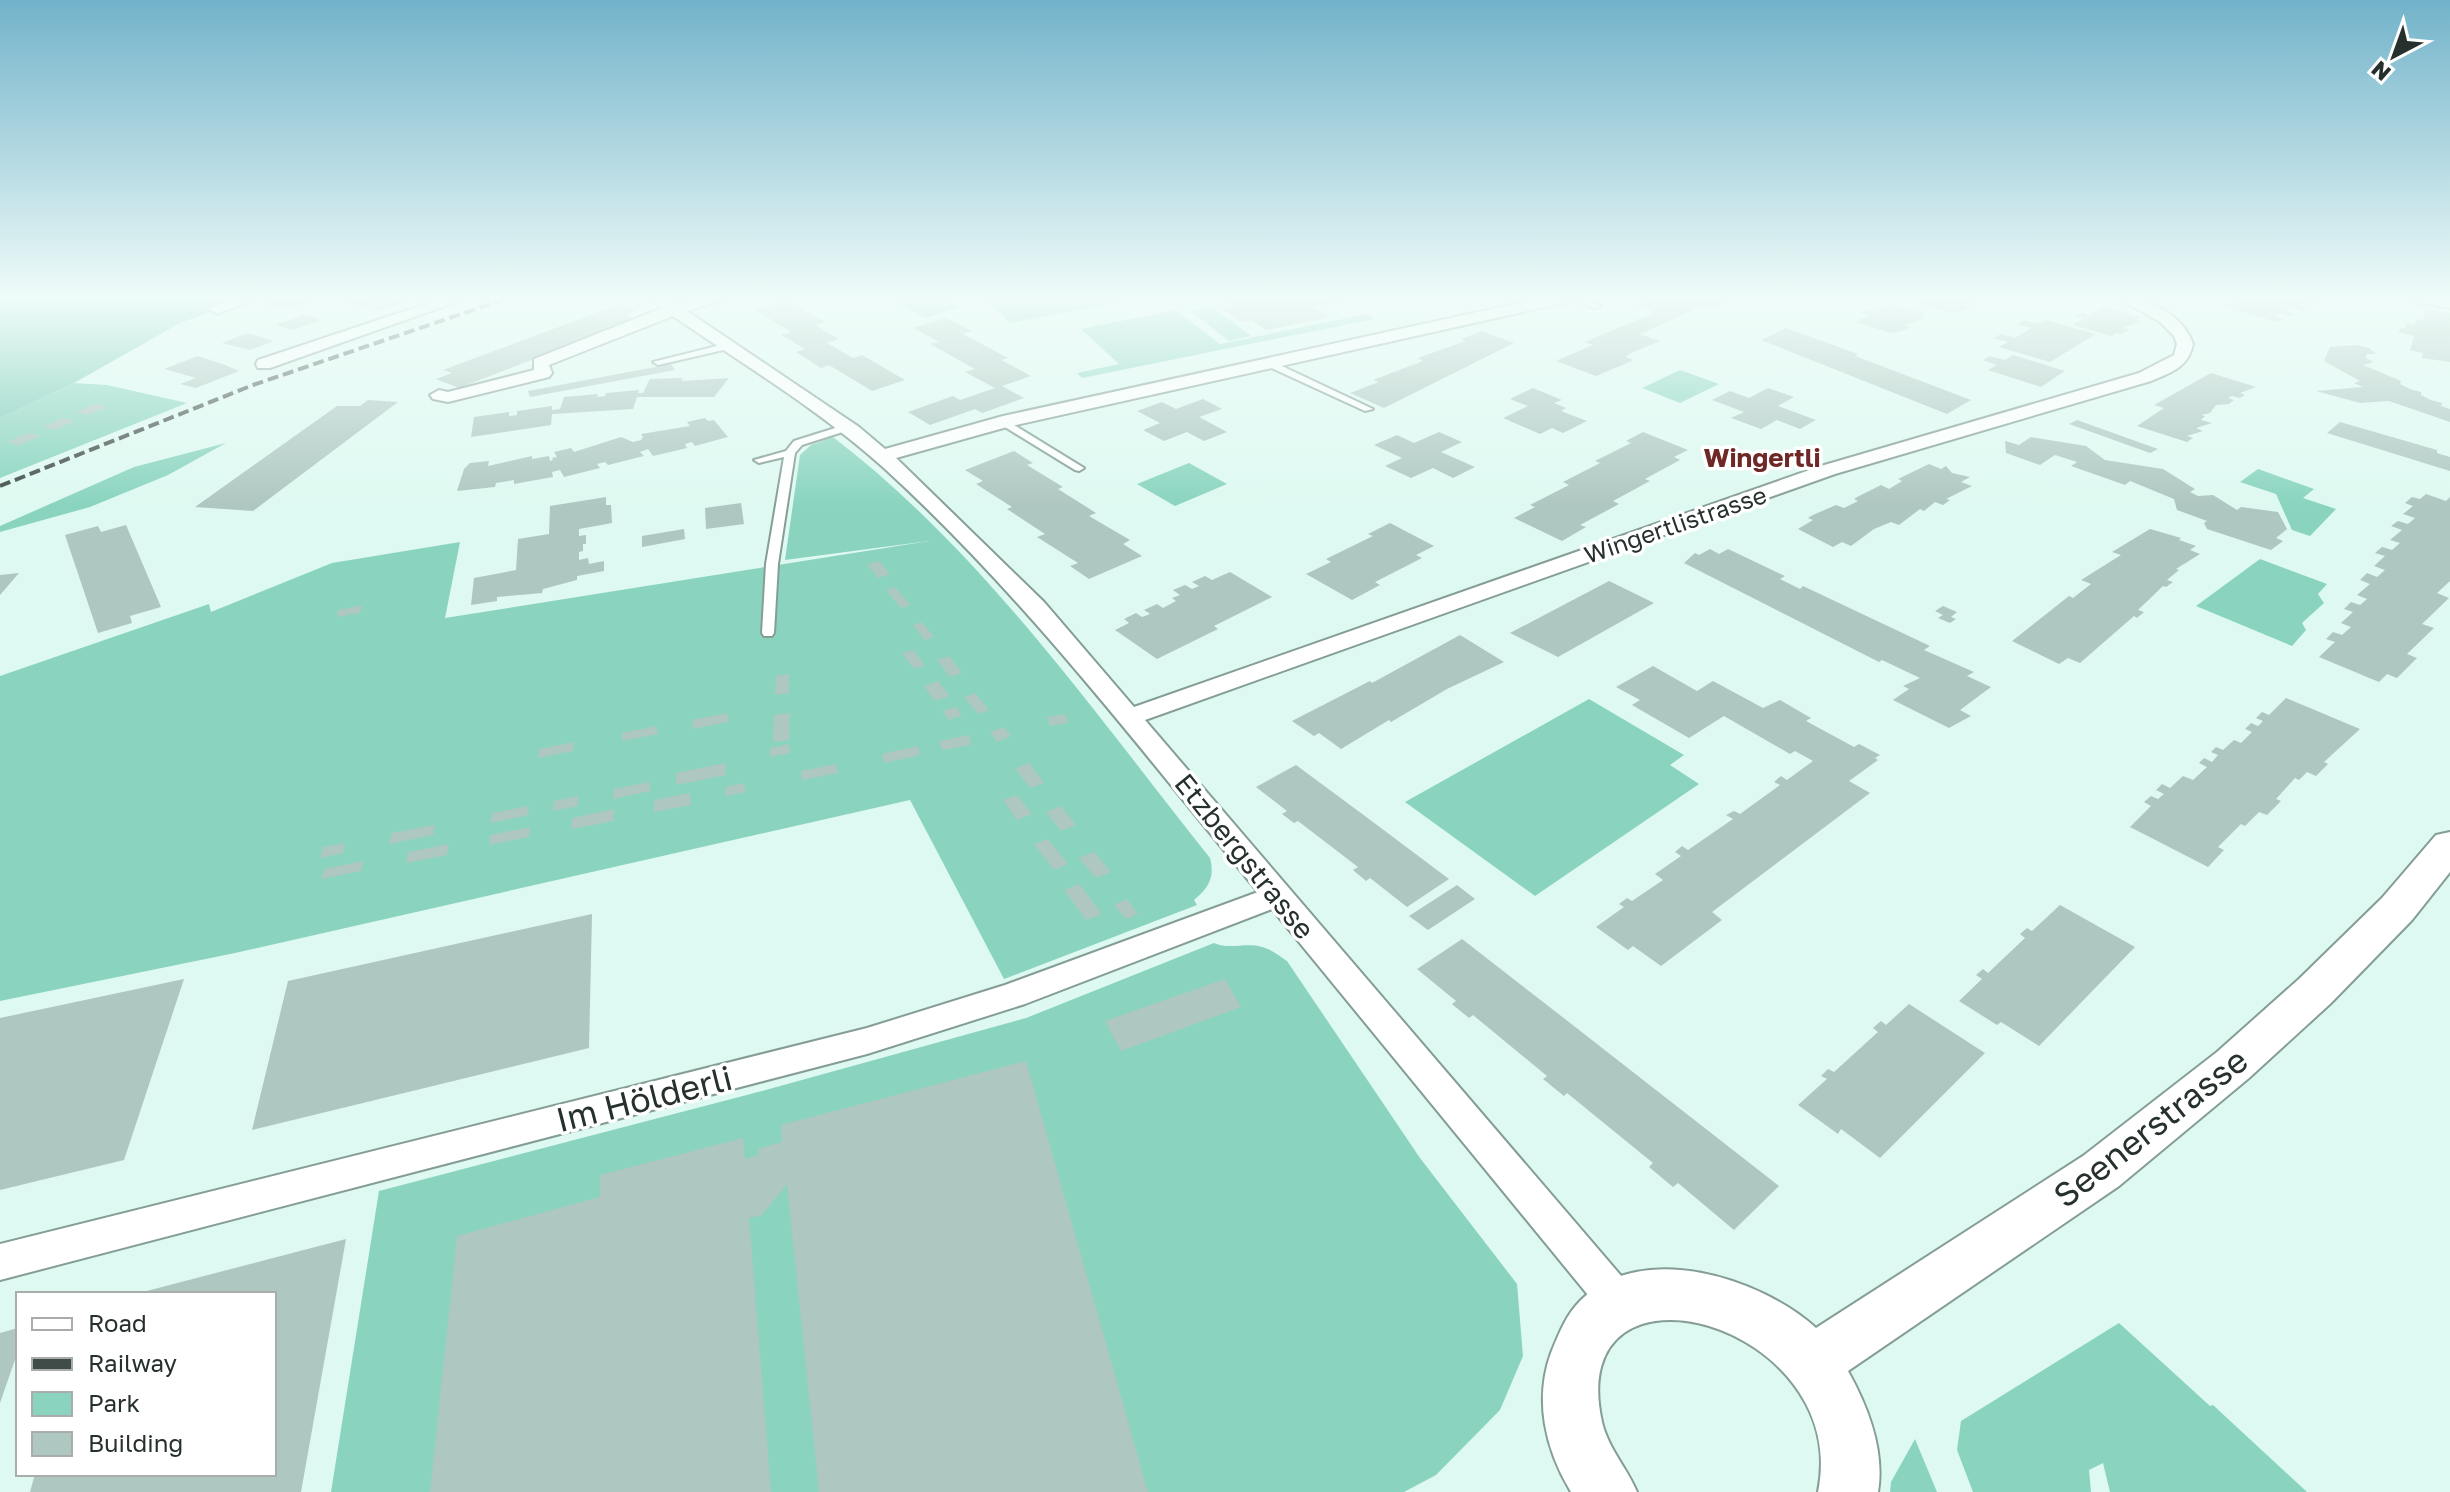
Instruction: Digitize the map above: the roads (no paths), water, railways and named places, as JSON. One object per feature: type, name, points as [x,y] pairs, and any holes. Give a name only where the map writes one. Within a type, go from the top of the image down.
[{"type":"main road","name":"Seenerstrasse","points":[[1811,1363],[2101,1171],[2233,1065],[2315,991],[2397,909],[2450,845]]},
{"type":"main road","points":[[1594,1488],[1576,1436],[1569,1392],[1576,1353],[1596,1322],[1620,1304],[1648,1294],[1690,1293],[1733,1305],[1775,1329],[1811,1363],[1836,1403],[1850,1446],[1848,1492]]},
{"type":"street","points":[[439,395],[448,397],[543,373],[541,367]]},
{"type":"street","name":"Etzbergstrasse","points":[[759,367],[848,427],[883,456],[1036,607],[1620,1304]]},
{"type":"street","points":[[883,456],[1003,422],[1246,367]]},
{"type":"street","name":"Wingertlistrasse","points":[[1129,717],[1828,470],[2145,377],[2166,367]]},
{"type":"street","name":"Im Hölderli","points":[[0,1262],[867,1041],[1014,995],[1277,896]]},
{"type":"lane","points":[[1276,367],[1368,409]]},
{"type":"lane","points":[[1003,422],[1079,468]]},
{"type":"lane","points":[[768,633],[772,564],[790,453],[798,443],[848,427]]},
{"type":"lane","points":[[759,460],[790,453]]},
{"type":"railway","points":[[0,486],[253,385],[307,367]]},
{"type":"district","name":"Wingertli","points":[[1762,457]]}]
